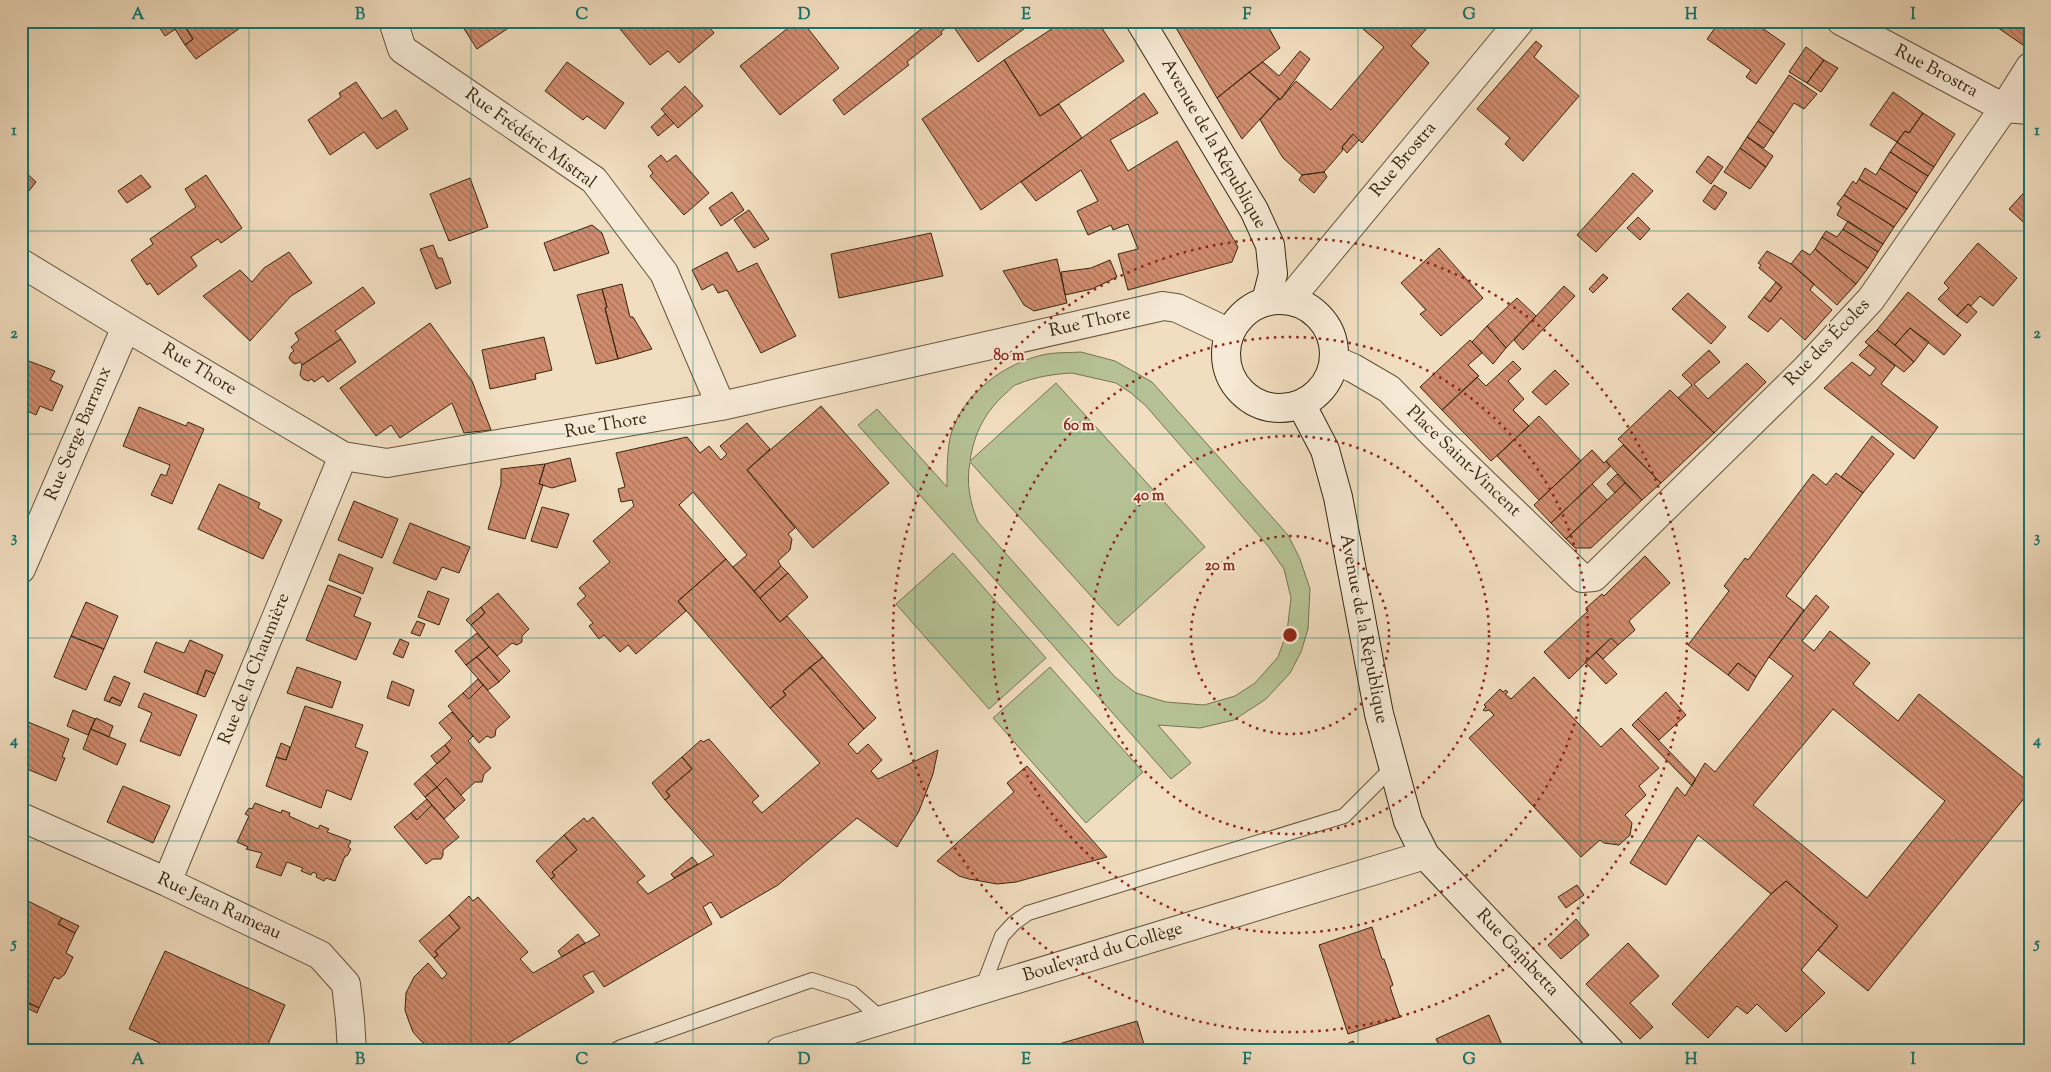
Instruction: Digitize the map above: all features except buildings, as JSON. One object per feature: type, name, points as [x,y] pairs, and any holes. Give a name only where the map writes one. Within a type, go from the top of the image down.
[{"type":"street","name":"Rue Frédéric Mistral","points":[[393,21],[402,49],[594,180],[664,273],[721,406]]},
{"type":"street","name":"Avenue de la République","points":[[1140,21],[1254,210],[1270,245],[1272,274],[1278,301]]},
{"type":"street","name":"Rue Brostra","points":[[1278,301],[1520,21]]},
{"type":"street","name":"Rue Brostra","points":[[1842,21],[2017,109]]},
{"type":"street","name":"Rue des Écoles","points":[[1582,578],[1594,576],[1806,369],[1871,299],[2017,109],[2030,68]]},
{"type":"street","name":"Rue Thore","points":[[21,263],[343,456],[388,463],[721,406],[1163,306],[1177,308],[1230,333]]},
{"type":"street","points":[[1278,301],[1305,305],[1318,315],[1328,328],[1334,344],[1334,360],[1324,387],[1314,397],[1301,404],[1283,408],[1266,406],[1249,398],[1236,385],[1228,369],[1226,350],[1230,333],[1239,319],[1251,308],[1278,301]]},
{"type":"street","name":"Rue Serge Barranx","points":[[21,569],[126,327]]},
{"type":"street","name":"Place Saint-Vincent","points":[[1334,360],[1353,368],[1389,389],[1582,578]]},
{"type":"street","name":"Avenue de la République","points":[[1301,404],[1325,450],[1338,497],[1379,714],[1392,768],[1408,821],[1425,855]]},
{"type":"street","name":"Rue de la Chaumière","points":[[166,882],[343,456]]},
{"type":"street","name":"Rue Jean Rameau","points":[[21,817],[320,954],[346,984],[352,1051]]},
{"type":"street","name":"Boulevard du Collège","points":[[780,1051],[1425,855]]},
{"type":"street","name":"Rue Gambetta","points":[[1425,855],[1610,1051]]},
{"type":"lane","points":[[982,989],[1002,936],[1014,923],[1028,913],[1344,816],[1392,768]]},
{"type":"lane","points":[[614,1051],[812,980],[852,993],[883,1020]]},
{"type":"green space","points":[[1081,352],[1115,361],[1152,382],[1288,535],[1300,559],[1310,589],[1308,629],[1301,652],[1290,673],[1266,699],[1234,720],[1200,728],[1158,725],[1191,763],[1171,779],[858,425],[877,409],[947,487],[950,438],[955,422],[963,408],[974,395],[986,383],[1016,364],[1047,354]],"holes":[[[1072,373],[1116,383],[1146,406],[1268,546],[1284,569],[1291,598],[1287,632],[1278,657],[1255,683],[1235,696],[1204,705],[1166,702],[1136,693],[1115,677],[978,522],[975,515],[969,486],[970,462],[1118,626],[1205,547],[1056,383],[970,461],[974,441],[986,415],[1015,385],[1044,376]]]},
{"type":"green space","points":[[953,553],[1046,658],[989,709],[896,604]]},
{"type":"green space","points":[[1050,667],[1143,772],[1086,823],[993,718]]}]
